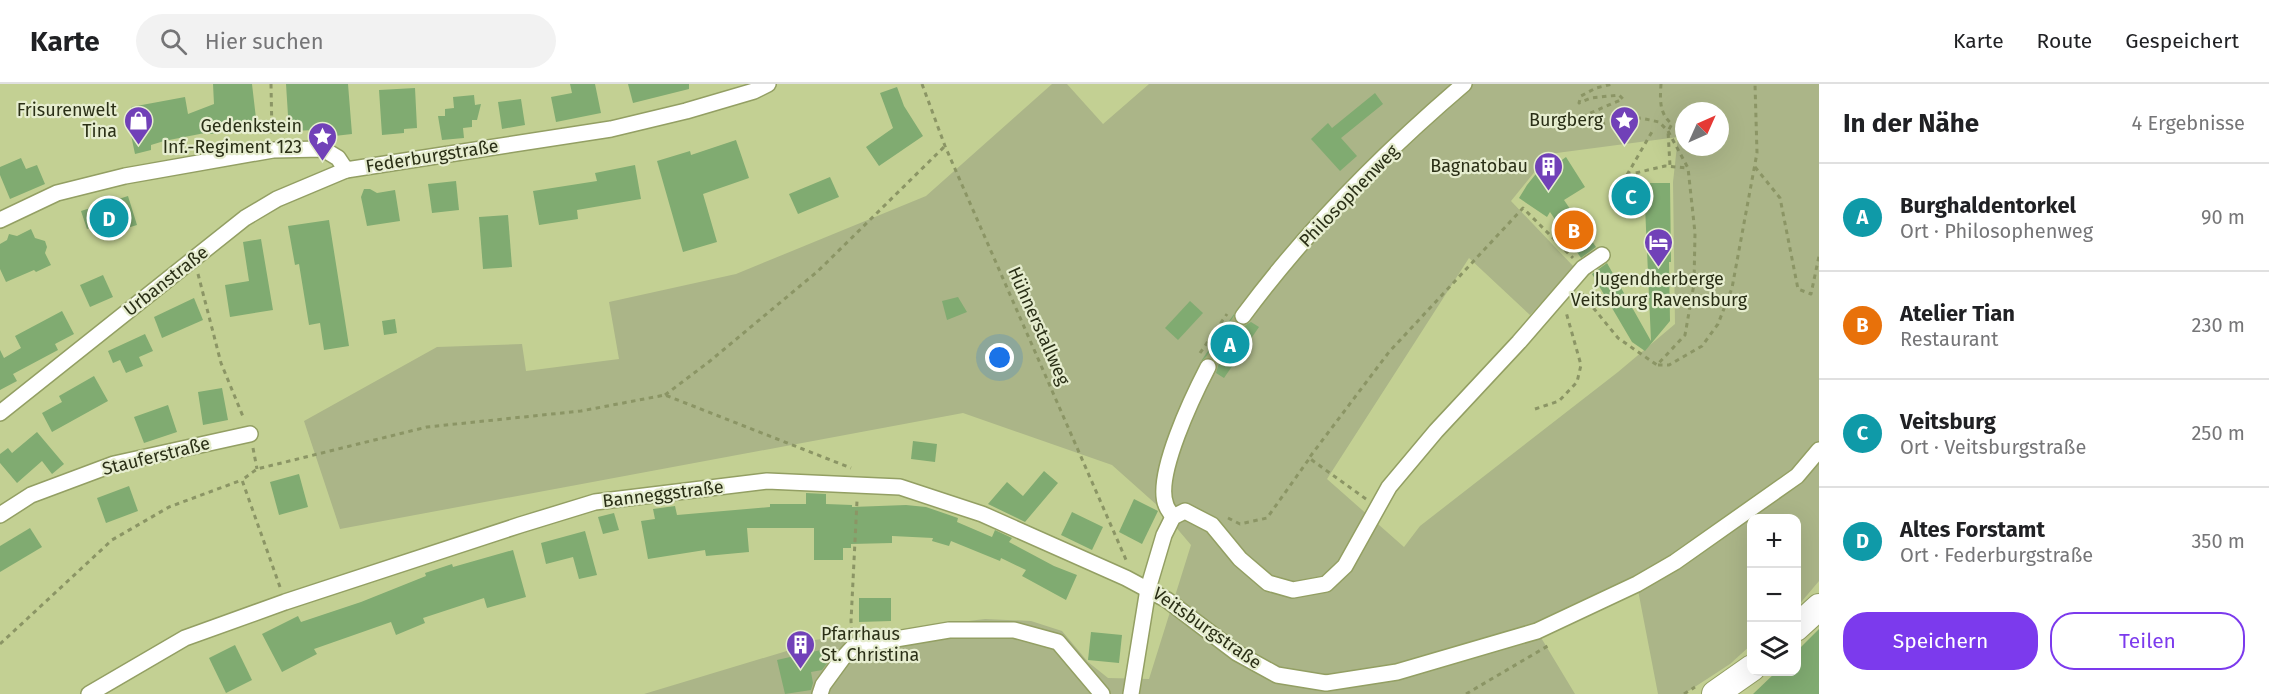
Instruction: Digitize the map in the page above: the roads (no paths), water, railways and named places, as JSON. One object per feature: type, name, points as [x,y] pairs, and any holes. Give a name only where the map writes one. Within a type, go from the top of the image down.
[{"type":"main road","points":[[1801,624],[1819,607]]},
{"type":"main road","points":[[1715,694],[1747,672]]},
{"type":"street","name":"Federburgstraße","points":[[0,220],[57,193],[125,176],[273,150],[323,149],[338,158],[346,170],[611,129],[686,111],[754,91],[768,84]]},
{"type":"street","name":"Philosophenweg","points":[[1242,316],[1300,246],[1377,164],[1464,84]]},
{"type":"street","name":"Urbanstraße","points":[[0,413],[245,218],[277,199],[346,170]]},
{"type":"street","points":[[1203,362],[1182,418],[1166,475],[1165,503],[1173,517],[1185,511],[1212,525],[1240,559],[1268,583],[1293,590],[1326,584],[1346,566],[1389,487],[1436,431],[1519,342],[1569,283],[1583,268],[1602,255]]},
{"type":"street","name":"Stauferstraße","points":[[0,515],[31,495],[114,464],[250,434]]},
{"type":"street","name":"Veitsburgstraße","points":[[1173,517],[1164,535],[1148,589],[1194,619],[1237,653],[1277,675],[1326,683],[1397,672],[1537,631],[1637,584],[1675,562],[1797,476],[1819,450]]},
{"type":"street","name":"Banneggstraße","points":[[89,694],[185,638],[285,602],[520,525],[595,502],[767,482],[857,478],[900,487],[982,514],[1148,589]]},
{"type":"street","points":[[1131,694],[1148,589]]},
{"type":"street","points":[[820,694],[823,685],[854,646],[949,630],[1014,630],[1058,642],[1102,694]]},
{"type":"tunnel","points":[[1208,367],[1243,316]]},
{"type":"place","name":"Frisurenwelt Tina","points":[[138,146]]},
{"type":"place","name":"Burgberg","points":[[1624,146]]},
{"type":"place","name":"Gedenkstein Inf.-Regiment 123","points":[[323,162]]},
{"type":"place","name":"Bagnatobau","points":[[1549,192]]},
{"type":"place","name":"Veitsburg","points":[[1631,196]]},
{"type":"place","name":"Altes Forstamt","points":[[109,218]]},
{"type":"place","name":"Atelier Tian","points":[[1574,230]]},
{"type":"place","name":"Jugendherberge Veitsburg Ravensburg","points":[[1659,268]]},
{"type":"place","name":"Burghaldentorkel","points":[[1230,344]]},
{"type":"place","name":"Pfarrhaus St. Christina","points":[[800,670]]}]
